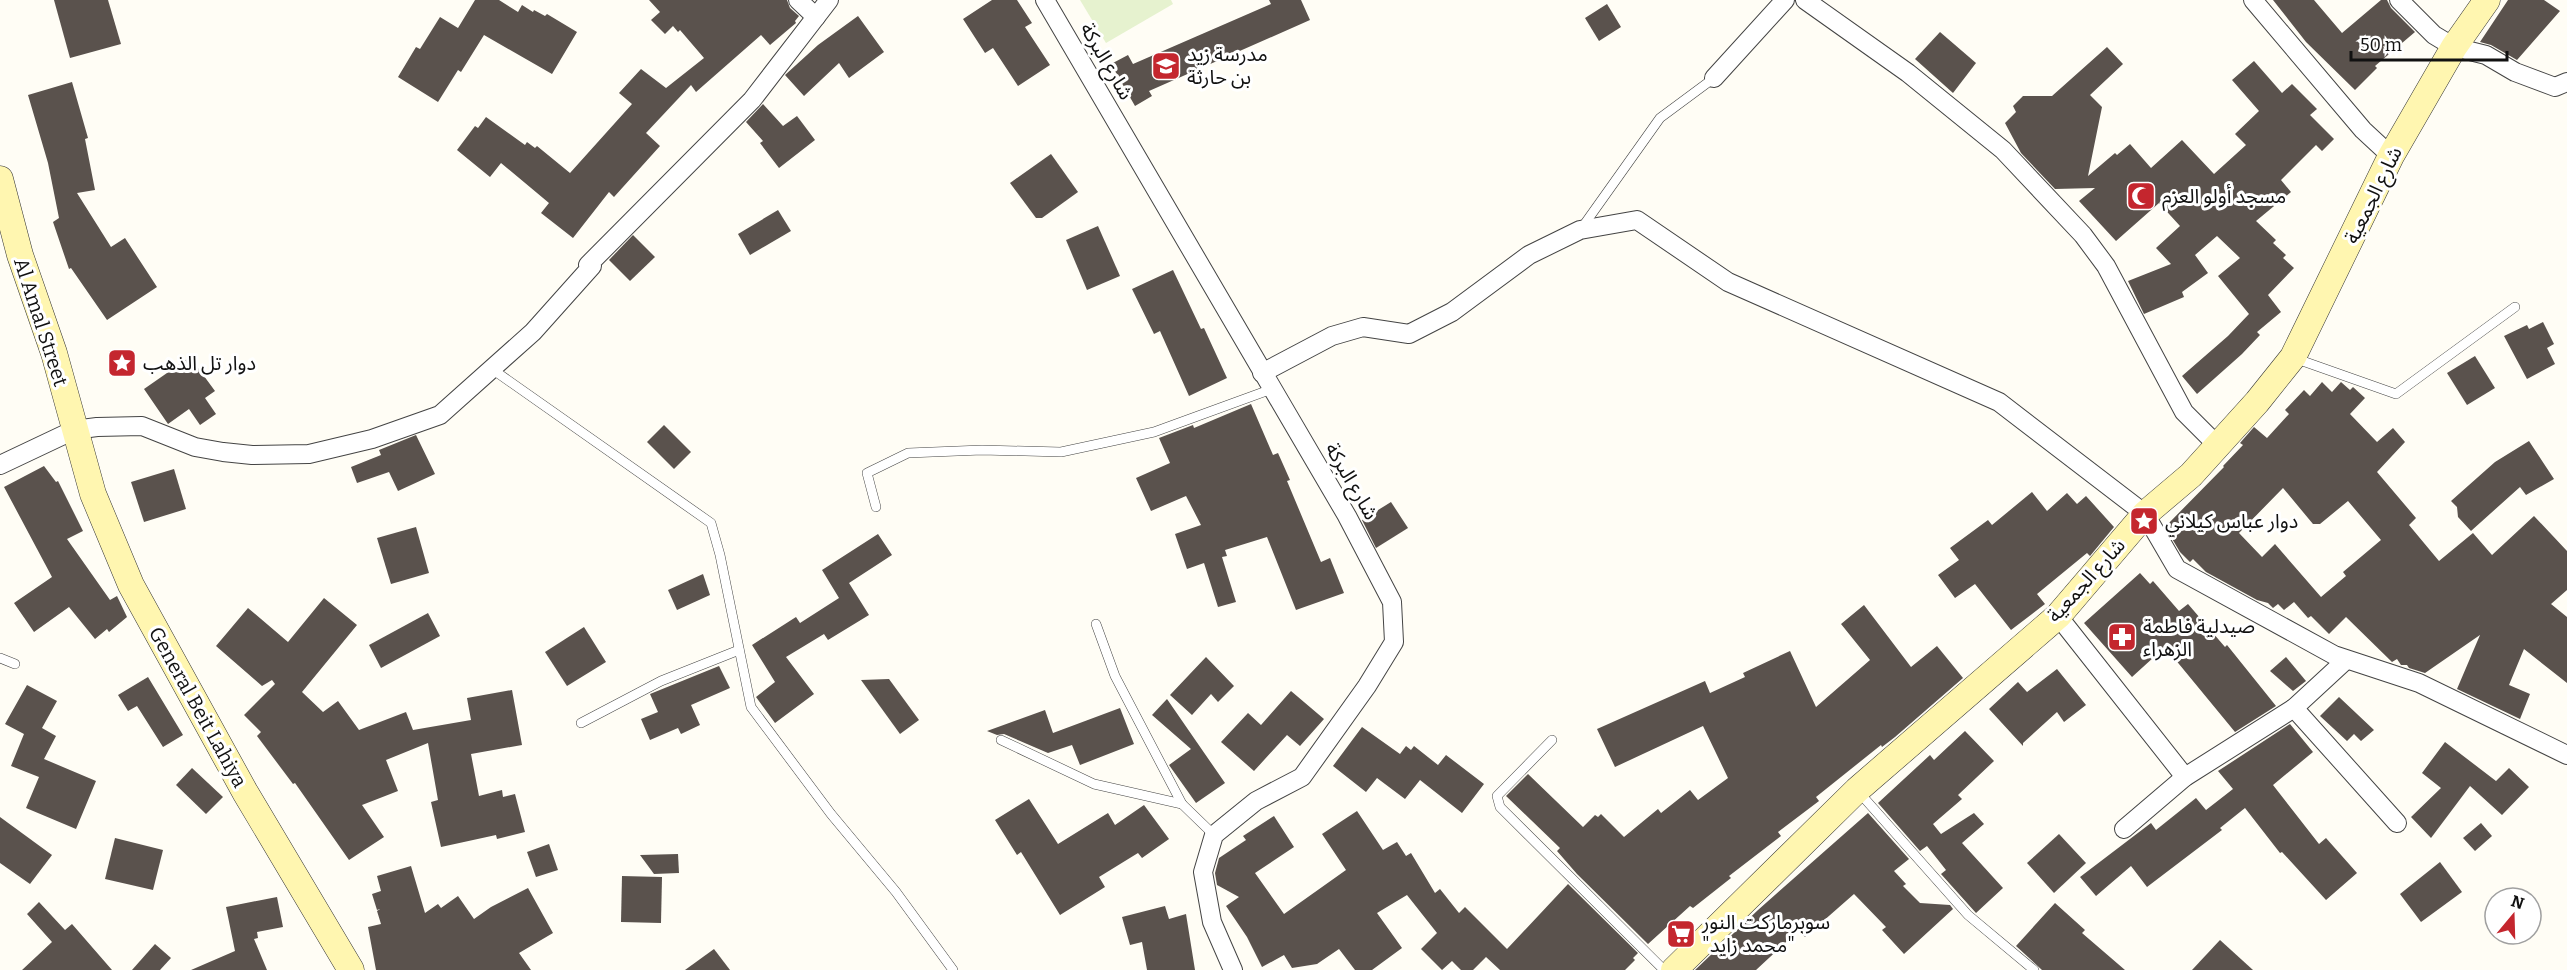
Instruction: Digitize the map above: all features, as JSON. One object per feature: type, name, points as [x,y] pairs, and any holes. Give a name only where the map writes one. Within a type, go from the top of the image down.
[{"type":"street","points":[[798,0],[816,17]]},
{"type":"street","points":[[0,465],[74,430],[97,427],[142,426],[195,447],[223,452],[309,454],[362,442],[440,415],[533,332],[592,266],[588,264],[752,100],[829,0]]},
{"type":"street","name":"شارع البركة","points":[[1045,0],[1347,516],[1392,602],[1394,642],[1367,686],[1302,777],[1256,801],[1214,835]]},
{"type":"street","points":[[1714,78],[1785,0]]},
{"type":"street","points":[[1805,0],[1908,73],[2003,150],[2083,235],[2106,266],[2184,412],[2218,446]]},
{"type":"street","points":[[2253,0],[2363,130],[2391,156]]},
{"type":"street","points":[[2399,0],[2434,35],[2454,47],[2486,55],[2514,72],[2555,87],[2567,82]]},
{"type":"street","name":"شارع الجمعية","points":[[1674,970],[1857,790],[2058,616],[2145,514],[2191,475],[2218,446],[2293,357],[2391,156],[2454,47],[2487,0]]},
{"type":"street","name":"Al Amal Street","points":[[0,179],[20,255],[54,353],[74,430]]},
{"type":"street","points":[[1267,381],[1332,336],[1363,327],[1409,334],[1452,312],[1529,255],[1580,230],[1637,220],[1728,282],[2000,402],[2145,514],[2176,569],[2346,660],[2419,683],[2567,755]]},
{"type":"street","name":"General Beit Lahiya","points":[[74,430],[93,494],[131,585],[245,792],[351,970]]},
{"type":"street","points":[[2058,616],[2186,777]]},
{"type":"street","points":[[2124,829],[2186,777],[2294,708],[2346,660]]},
{"type":"street","points":[[2294,708],[2397,823]]},
{"type":"street","points":[[1214,835],[1203,872],[1212,922],[1232,967]]},
{"type":"lane","points":[[1580,230],[1660,118],[1714,78]]},
{"type":"lane","points":[[2293,357],[2396,394],[2515,307]]},
{"type":"lane","points":[[492,369],[711,523],[720,555],[751,707],[831,814],[896,892],[953,970]]},
{"type":"lane","points":[[876,507],[867,473],[908,453],[982,450],[1061,452],[1154,432],[1267,381]]},
{"type":"lane","points":[[1096,624],[1115,676],[1182,804],[1214,835]]},
{"type":"lane","points":[[581,723],[661,681],[739,650]]},
{"type":"lane","points":[[0,658],[15,664]]},
{"type":"lane","points":[[1001,740],[1094,784],[1182,804]]},
{"type":"lane","points":[[1552,740],[1497,796],[1500,807],[1664,970]]},
{"type":"lane","points":[[1857,790],[1968,915],[2034,970]]},
{"type":"green space","points":[[1080,0],[1171,0],[1173,4],[1106,43]]},
{"type":"building","points":[[54,0],[108,0],[121,44],[70,58]]},
{"type":"building","points":[[475,0],[499,0],[518,12],[522,5],[533,12],[534,10],[545,16],[547,14],[577,32],[552,74],[484,35],[461,72],[458,70],[438,102],[398,77],[416,47],[420,49],[440,17],[458,28]]},
{"type":"building","points":[[649,0],[787,0],[790,8],[799,16],[796,23],[770,45],[761,35],[696,92],[691,85],[646,133],[660,146],[614,197],[609,192],[573,238],[541,213],[549,203],[501,163],[490,177],[457,150],[475,126],[478,128],[486,117],[525,145],[527,142],[535,148],[537,146],[570,173],[632,104],[619,93],[641,69],[666,88],[704,58],[680,30],[678,32],[673,26],[665,34],[651,20],[660,12]]},
{"type":"building","points":[[992,0],[1017,0],[1032,23],[1025,27],[1050,65],[1018,86],[993,48],[985,53],[963,19]]},
{"type":"building","points":[[1269,0],[1301,0],[1310,20],[1149,91],[1152,96],[1135,106],[1111,64],[1128,55],[1133,64],[1271,4]]},
{"type":"building","points":[[2273,0],[2314,0],[2342,33],[2381,0],[2387,0],[2391,8],[2415,32],[2375,66],[2377,68],[2355,90],[2306,42]]},
{"type":"building","points":[[2508,0],[2544,0],[2560,11],[2517,60],[2491,45],[2480,42]]},
{"type":"building","points":[[1607,4],[1621,27],[1599,41],[1585,18]]},
{"type":"building","points":[[858,16],[884,52],[849,78],[839,63],[804,96],[785,75],[818,45]]},
{"type":"building","points":[[1940,32],[1976,63],[1953,93],[1915,59]]},
{"type":"building","points":[[2107,47],[2123,64],[2090,95],[2102,107],[2088,176],[2115,153],[2117,155],[2130,144],[2151,168],[2182,140],[2214,174],[2246,145],[2235,134],[2259,111],[2232,80],[2254,61],[2282,93],[2292,84],[2317,109],[2310,115],[2334,139],[2322,151],[2316,145],[2281,180],[2291,192],[2256,221],[2276,240],[2273,243],[2286,255],[2283,258],[2294,268],[2268,295],[2281,312],[2257,332],[2260,335],[2242,354],[2197,394],[2182,376],[2228,336],[2249,314],[2218,276],[2240,258],[2217,236],[2195,255],[2208,273],[2182,292],[2184,297],[2144,314],[2128,281],[2171,264],[2156,248],[2180,226],[2159,203],[2116,241],[2079,201],[2095,188],[2055,189],[2021,153],[2005,123],[2016,112],[2013,106],[2023,96],[2052,96]]},
{"type":"building","points":[[72,82],[88,138],[85,139],[95,190],[77,193],[111,247],[125,238],[157,287],[107,320],[71,268],[69,269],[53,222],[59,218],[48,163],[28,95]]},
{"type":"building","points":[[763,104],[783,126],[797,116],[815,140],[779,168],[760,143],[763,141],[746,122]]},
{"type":"building","points":[[1051,154],[1078,192],[1042,218],[1036,218],[1010,183]]},
{"type":"building","points":[[778,210],[791,231],[750,255],[738,234]]},
{"type":"building","points":[[1098,226],[1120,276],[1087,290],[1066,240]]},
{"type":"building","points":[[633,235],[655,257],[630,281],[609,260]]},
{"type":"building","points":[[1173,270],[1227,378],[1189,396],[1160,331],[1154,334],[1132,289]]},
{"type":"building","points":[[2543,322],[2554,344],[2547,348],[2555,364],[2527,379],[2504,336],[2527,325],[2529,329]]},
{"type":"building","points":[[2475,356],[2495,388],[2467,405],[2447,373]]},
{"type":"building","points":[[190,357],[215,391],[205,398],[216,414],[200,425],[189,409],[168,424],[144,389]]},
{"type":"building","points":[[2322,382],[2332,392],[2341,382],[2350,390],[2353,387],[2365,398],[2350,414],[2377,442],[2393,428],[2405,442],[2377,472],[2416,518],[2409,525],[2439,561],[2473,533],[2492,555],[2534,516],[2567,551],[2567,590],[2551,604],[2567,617],[2567,683],[2524,649],[2509,685],[2530,694],[2520,719],[2457,689],[2480,635],[2425,673],[2409,668],[2407,665],[2401,665],[2397,659],[2392,662],[2346,617],[2329,634],[2311,616],[2308,618],[2294,602],[2284,610],[2278,604],[2273,608],[2268,603],[2257,600],[2206,572],[2193,559],[2190,562],[2180,552],[2165,527],[2224,467],[2243,445],[2240,443],[2254,427],[2267,438],[2289,414],[2285,410],[2304,390],[2310,396]],"holes":[[[2283,488],[2313,524],[2320,524],[2348,501],[2381,540],[2343,572],[2346,576],[2321,597],[2275,544],[2262,557],[2239,533]]]},
{"type":"building","points":[[1251,404],[1273,455],[1278,453],[1290,480],[1287,481],[1321,562],[1330,558],[1344,593],[1296,610],[1267,537],[1225,550],[1227,556],[1222,557],[1236,602],[1218,607],[1204,563],[1187,569],[1175,534],[1201,525],[1186,496],[1151,511],[1136,478],[1170,463],[1159,438],[1193,425],[1194,428]]},
{"type":"building","points":[[664,425],[691,452],[674,469],[647,442]]},
{"type":"building","points":[[416,435],[435,474],[398,491],[389,472],[357,483],[351,467],[381,455],[379,450]]},
{"type":"building","points":[[2529,441],[2554,479],[2526,495],[2520,487],[2471,531],[2458,517],[2457,507],[2451,501],[2495,462]]},
{"type":"building","points":[[44,466],[56,482],[58,481],[83,531],[67,539],[110,600],[117,596],[127,617],[109,632],[107,629],[95,639],[69,607],[34,632],[14,603],[52,577],[4,487]]},
{"type":"building","points":[[174,469],[186,509],[144,522],[131,482]]},
{"type":"building","points":[[2032,492],[2047,511],[2067,493],[2077,504],[2086,496],[2114,527],[2090,556],[2087,553],[2037,594],[2045,604],[2011,630],[1975,584],[1955,598],[1938,575],[1959,560],[1950,548],[1988,520],[1992,525]]},
{"type":"building","points":[[1391,502],[1408,528],[1376,548],[1362,520]]},
{"type":"building","points":[[416,527],[429,573],[391,584],[377,538]]},
{"type":"building","points":[[878,534],[892,555],[849,583],[869,615],[828,640],[824,634],[786,657],[814,694],[775,723],[756,697],[775,682],[752,645],[796,617],[800,623],[839,598],[822,570]]},
{"type":"building","points":[[2140,573],[2150,584],[2153,581],[2179,611],[2188,604],[2225,647],[2227,645],[2276,706],[2235,732],[2165,647],[2132,677],[2084,623]]},
{"type":"building","points":[[703,574],[710,595],[677,610],[668,590]]},
{"type":"building","points":[[324,598],[357,625],[302,692],[323,712],[338,701],[359,730],[406,712],[413,730],[471,720],[467,698],[512,690],[522,745],[471,754],[479,796],[502,790],[503,797],[515,794],[525,832],[497,839],[496,835],[441,847],[431,802],[438,800],[428,743],[386,760],[398,791],[362,805],[384,837],[349,860],[295,783],[293,784],[257,736],[261,732],[244,715],[275,684],[272,680],[262,686],[216,646],[248,608],[288,642]]},
{"type":"building","points":[[1864,605],[1911,667],[1937,646],[1963,678],[1895,737],[1882,747],[1881,745],[1816,797],[1819,801],[1778,832],[1781,836],[1729,876],[1731,878],[1693,908],[1690,906],[1648,944],[1577,874],[1557,851],[1560,848],[1506,796],[1528,774],[1583,827],[1595,815],[1598,817],[1601,814],[1624,837],[1658,809],[1661,813],[1690,790],[1698,800],[1728,778],[1703,726],[1615,767],[1597,729],[1705,681],[1710,693],[1745,677],[1743,673],[1790,651],[1816,707],[1870,660],[1841,624]]},
{"type":"building","points":[[428,613],[440,636],[381,668],[369,645]]},
{"type":"building","points":[[584,627],[606,662],[567,686],[545,652]]},
{"type":"building","points":[[1206,657],[1234,686],[1218,702],[1211,694],[1192,715],[1170,695]]},
{"type":"building","points":[[2286,657],[2306,681],[2293,691],[2270,671]]},
{"type":"building","points":[[719,666],[730,688],[691,705],[700,725],[681,734],[678,728],[650,740],[641,719],[658,712],[650,694]]},
{"type":"building","points":[[2057,669],[2086,705],[2064,722],[2057,712],[2023,743],[2023,746],[1989,709],[2018,682],[2027,692]]},
{"type":"building","points":[[148,677],[183,735],[163,747],[137,706],[128,711],[118,695]]},
{"type":"building","points":[[889,679],[919,720],[900,734],[861,680]]},
{"type":"building","points":[[27,685],[57,701],[42,728],[56,736],[44,759],[96,781],[76,829],[26,808],[39,777],[11,766],[24,734],[5,724]]},
{"type":"building","points":[[1291,691],[1324,719],[1300,746],[1287,735],[1254,771],[1221,742],[1248,713],[1261,725]]},
{"type":"building","points":[[2339,697],[2374,730],[2361,741],[2354,734],[2347,741],[2320,716]]},
{"type":"building","points":[[1167,699],[1225,783],[1196,803],[1169,765],[1191,749],[1152,715]]},
{"type":"building","points":[[1120,708],[1134,744],[1080,765],[1072,745],[1048,753],[1004,734],[997,735],[987,731],[1045,710],[1053,733]]},
{"type":"building","points":[[2290,724],[2313,752],[2273,785],[2319,844],[2326,838],[2357,873],[2326,900],[2282,852],[2280,853],[2245,808],[2220,828],[2222,830],[2147,887],[2131,866],[2096,896],[2080,877],[2151,823],[2156,830],[2196,798],[2206,810],[2233,789],[2218,771]]},
{"type":"building","points":[[1362,727],[1400,754],[1406,746],[1411,750],[1414,746],[1438,765],[1446,755],[1484,784],[1462,813],[1420,780],[1405,799],[1377,778],[1366,792],[1333,766]]},
{"type":"building","points":[[1965,731],[1994,761],[1958,795],[1962,799],[1933,824],[1941,834],[1974,813],[1984,824],[1962,843],[2003,888],[1976,913],[1941,874],[1946,870],[1927,846],[1920,851],[1878,803],[1930,755],[1934,760]]},
{"type":"building","points":[[2445,742],[2496,781],[2509,768],[2529,787],[2502,815],[2470,786],[2431,838],[2411,817],[2441,788],[2422,773]]},
{"type":"building","points":[[192,768],[223,797],[206,814],[176,785]]},
{"type":"building","points":[[1029,799],[1058,844],[1108,813],[1115,825],[1144,805],[1169,839],[1142,858],[1138,853],[1099,877],[1105,887],[1060,915],[1021,852],[1017,855],[995,820]]},
{"type":"building","points":[[1357,811],[1383,850],[1397,842],[1406,856],[1411,853],[1435,893],[1440,889],[1459,913],[1465,907],[1507,949],[1568,884],[1638,953],[1633,958],[1635,960],[1625,970],[1500,970],[1486,957],[1473,970],[1461,970],[1452,961],[1442,970],[1421,949],[1437,933],[1407,895],[1377,913],[1402,948],[1372,970],[1355,970],[1339,949],[1317,964],[1292,968],[1284,955],[1262,967],[1247,937],[1226,906],[1239,897],[1217,885],[1215,873],[1219,858],[1246,840],[1243,836],[1274,816],[1294,847],[1255,873],[1284,914],[1346,870],[1322,834]]},
{"type":"building","points":[[1868,813],[1909,859],[1894,871],[1906,884],[1903,886],[1920,903],[1950,905],[1953,909],[1904,954],[1882,930],[1886,927],[1854,894],[1805,937],[1799,930],[1756,970],[1695,970],[1758,910]]},
{"type":"building","points":[[0,817],[52,855],[30,884],[0,863]]},
{"type":"building","points":[[2481,823],[2492,836],[2475,851],[2463,838]]},
{"type":"building","points":[[2059,834],[2086,863],[2054,893],[2027,863]]},
{"type":"building","points":[[115,838],[163,850],[153,890],[105,879]]},
{"type":"building","points":[[549,844],[558,870],[536,877],[527,852]]},
{"type":"building","points":[[678,854],[679,873],[654,874],[640,855]]},
{"type":"building","points":[[2440,862],[2462,892],[2421,922],[2400,894]]},
{"type":"building","points":[[411,866],[425,913],[438,904],[441,908],[458,896],[474,919],[491,907],[528,888],[553,933],[519,953],[531,970],[376,970],[368,927],[381,924],[377,911],[380,909],[377,910],[372,894],[381,891],[377,876]]},
{"type":"building","points":[[622,876],[662,877],[661,923],[621,922]]},
{"type":"building","points":[[277,897],[283,927],[257,932],[258,938],[254,939],[267,970],[191,970],[235,951],[226,907]]},
{"type":"building","points":[[39,902],[65,930],[72,924],[112,970],[22,970],[52,942],[27,914]]},
{"type":"building","points":[[2055,903],[2085,930],[2082,933],[2125,970],[2042,970],[2016,946]]},
{"type":"building","points":[[1165,906],[1169,919],[1186,914],[1195,970],[1147,970],[1142,942],[1130,945],[1122,917]]},
{"type":"building","points":[[2220,940],[2253,970],[2192,970]]},
{"type":"building","points":[[155,944],[171,958],[160,970],[132,970]]},
{"type":"building","points":[[714,949],[730,970],[685,970]]},
{"type":"place","name":"مدرسة زيد بن حارثة","points":[[1166,66]]},
{"type":"place","name":"مسجد أولو العزم","points":[[2141,196]]},
{"type":"place","name":"دوار تل الذهب","points":[[122,363]]},
{"type":"place","name":"دوار عباس كيلاني","points":[[2144,521]]},
{"type":"place","name":"صيدلية فاطمة الزهراء","points":[[2122,637]]},
{"type":"place","name":"سوبرماركت النور \"محمد زايد\"","points":[[1681,934]]}]
